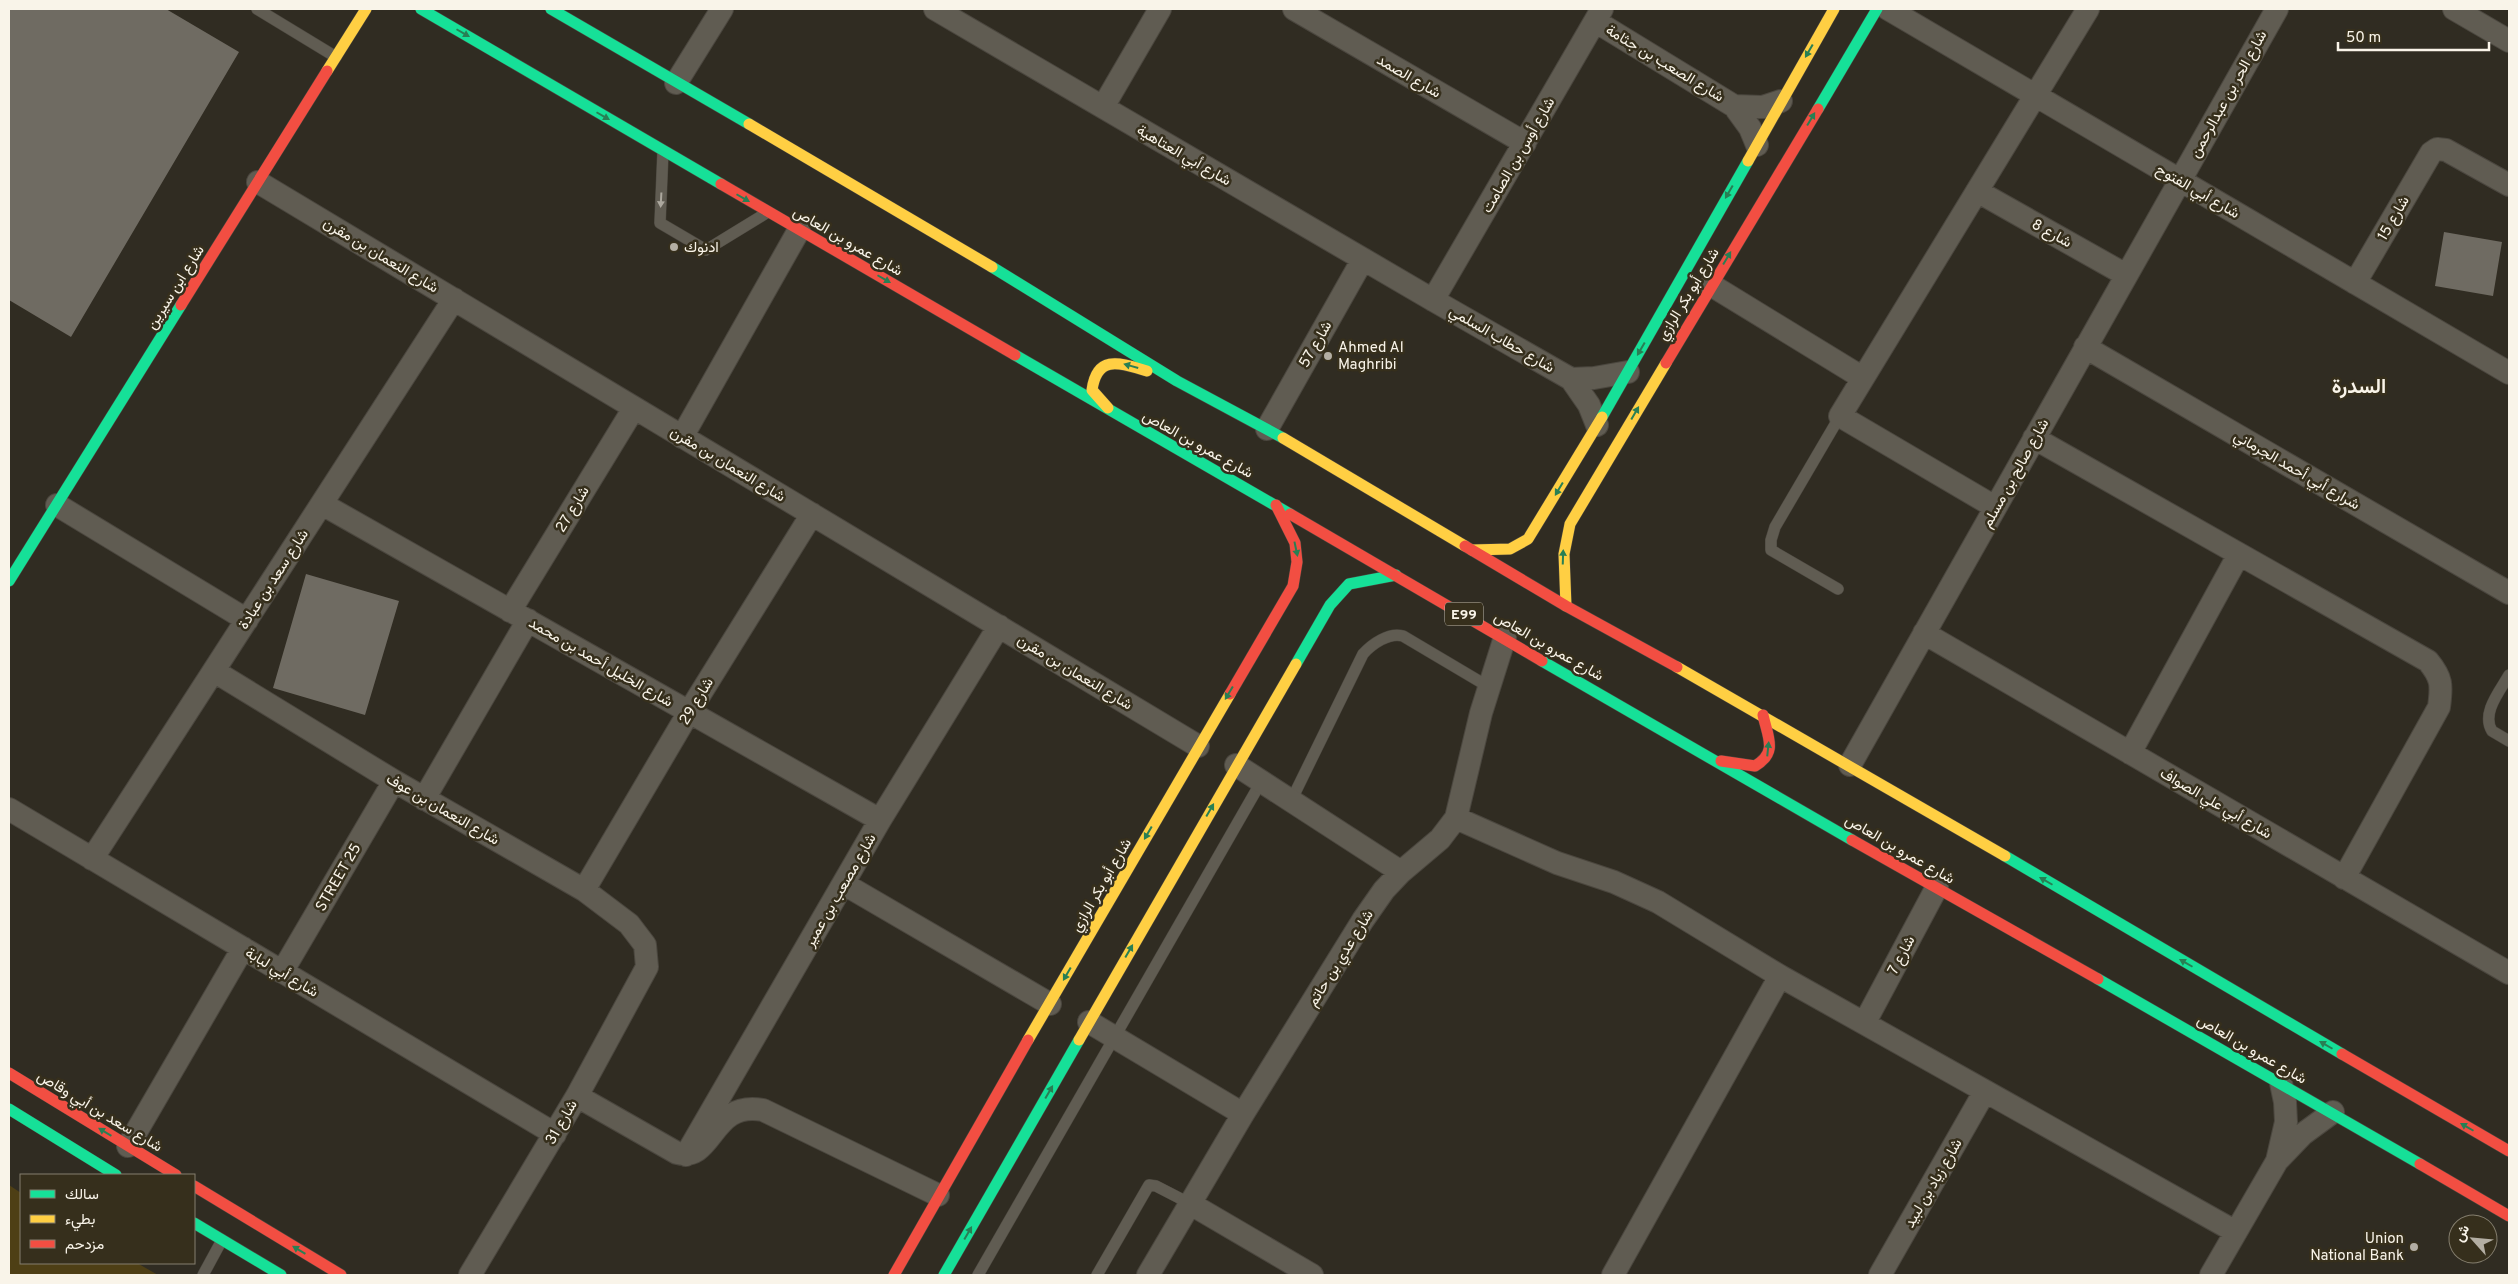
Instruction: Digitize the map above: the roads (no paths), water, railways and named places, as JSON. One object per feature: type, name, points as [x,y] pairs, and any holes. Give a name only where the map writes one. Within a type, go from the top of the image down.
[{"type":"main road","name":"شارع ابن سيرين","points":[[9,581],[16,553],[57,505],[366,9]]},
{"type":"main road","name":"شارع عمرو بن العاص","points":[[421,9],[1113,413],[1506,638],[1712,760],[2333,1112],[2509,1216]]},
{"type":"main road","points":[[551,9],[941,235],[1177,381],[1267,429],[1566,606],[1764,715],[2509,1151]]},
{"type":"main road","name":"شارع أبو بكر الرازي","points":[[1472,550],[1510,549],[1528,539],[1628,372],[1834,9]]},
{"type":"main road","name":"شارع أبو بكر الرازي","points":[[1566,606],[1562,575],[1563,548],[1570,524],[1710,285],[1877,9]]},
{"type":"main road","points":[[1113,413],[1092,390],[1092,379],[1098,369],[1107,363],[1125,364],[1177,381]]},
{"type":"main road","name":"شارع أبو بكر الرازي","points":[[894,1275],[938,1195],[1198,746],[1293,586],[1298,568],[1298,554],[1293,535],[1276,505]]},
{"type":"main road","points":[[944,1275],[1236,765],[1330,605],[1349,584],[1396,575]]},
{"type":"main road","points":[[1712,760],[1755,766],[1766,759],[1770,748],[1764,715]]},
{"type":"main road","name":"شارع سعد بن أبي وقاص","points":[[9,1073],[174,1174]]},
{"type":"main road","points":[[9,1110],[114,1174]]},
{"type":"main road","points":[[195,1187],[341,1275]]},
{"type":"main road","points":[[195,1224],[281,1275]]},
{"type":"street","points":[[676,83],[722,9]]},
{"type":"street","points":[[1103,107],[1160,9]]},
{"type":"street","name":"شارع الصمد","points":[[1294,9],[1524,143]]},
{"type":"street","name":"شارع أبي الفتوح","points":[[1888,9],[2509,373]]},
{"type":"street","points":[[1995,507],[1840,416],[2088,9]]},
{"type":"street","name":"شارع الحر بن عبدالرحمن","points":[[2180,180],[2277,9]]},
{"type":"street","points":[[2454,9],[2509,41]]},
{"type":"street","name":"شارع أبي العتاهية","points":[[940,10],[1433,300]]},
{"type":"street","name":"شارع أوس بن الصامت","points":[[1433,300],[1598,15]]},
{"type":"street","name":"شارع الصعب بن جثامة","points":[[1598,15],[1734,106]]},
{"type":"street","points":[[1734,106],[1763,107],[1781,101]]},
{"type":"street","points":[[1734,106],[1750,128],[1757,145]]},
{"type":"street","name":"شارع 15","points":[[2355,283],[2431,153],[2441,148],[2509,185]]},
{"type":"street","name":"شارع صالح بن مسلم","points":[[1850,765],[2180,180]]},
{"type":"street","name":"شارع النعمان بن مقرن","points":[[258,182],[1198,746]]},
{"type":"street","name":"شارع 8","points":[[1977,191],[2126,275]]},
{"type":"street","points":[[682,437],[799,230]]},
{"type":"street","name":"شارع 57","points":[[1267,429],[1363,259]]},
{"type":"street","points":[[1710,285],[1863,378]]},
{"type":"street","name":"شارع سعد بن عبادة","points":[[92,859],[454,300]]},
{"type":"street","name":"شارع حطاب السلمي","points":[[1433,300],[1571,378]]},
{"type":"street","name":"شرارع أبي أحمد الجرماني","points":[[2085,347],[2509,593]]},
{"type":"street","points":[[1571,378],[1594,378],[1628,372]]},
{"type":"street","points":[[1571,378],[1587,401],[1597,425]]},
{"type":"street","name":"شارع 27","points":[[424,799],[519,616],[634,408]]},
{"type":"street","points":[[2034,438],[2428,661],[2439,675],[2441,690],[2439,707],[2344,878]]},
{"type":"street","name":"شارع الخليل أحمد بن محمد","points":[[322,504],[880,820]]},
{"type":"street","points":[[57,505],[247,620]]},
{"type":"street","name":"شارع 29","points":[[584,890],[690,712],[812,514]]},
{"type":"street","points":[[2130,753],[2239,554]]},
{"type":"street","name":"شارع مصعب بن عمير","points":[[686,1155],[880,820],[999,626]]},
{"type":"street","name":"شارع أبي علي الصواف","points":[[1924,633],[2509,972]]},
{"type":"street","name":"شارع عدي بن حاتم","points":[[1148,1275],[1189,1203],[1363,920],[1384,890],[1401,872],[1440,839],[1456,818],[1488,687],[1506,638]]},
{"type":"street","name":"شارع النعمان بن عوف","points":[[214,671],[424,799],[584,890],[629,924],[645,945],[647,967]]},
{"type":"street","points":[[1236,765],[1401,872]]},
{"type":"street","name":"STREET 25","points":[[282,972],[394,781]]},
{"type":"street","name":"شارع أبي لبابة","points":[[9,809],[554,1134]]},
{"type":"street","points":[[1456,818],[1557,863],[1614,882],[1658,902],[1780,976],[2236,1232]]},
{"type":"street","points":[[844,884],[1050,1004]]},
{"type":"street","name":"شارع 7","points":[[1865,1022],[1937,887]]},
{"type":"street","points":[[128,1146],[242,948]]},
{"type":"street","name":"شارع 31","points":[[470,1275],[576,1096],[647,967]]},
{"type":"street","points":[[1613,1275],[1780,976]]},
{"type":"street","points":[[1088,1022],[1243,1114]]},
{"type":"street","points":[[2277,1161],[2286,1122],[2285,1102],[2281,1083]]},
{"type":"street","name":"شارع زياد بن لبيد","points":[[1880,1275],[1985,1090]]},
{"type":"street","points":[[576,1096],[677,1153],[686,1155],[693,1154],[699,1149],[722,1120],[734,1111],[749,1107],[763,1110],[938,1195]]},
{"type":"street","points":[[2211,1275],[2277,1161],[2303,1134],[2333,1112]]},
{"type":"street","points":[[1189,1203],[1312,1275]]},
{"type":"lane","points":[[257,9],[336,57]]},
{"type":"lane","points":[[663,151],[660,223],[706,250],[768,212]]},
{"type":"lane","points":[[1838,589],[1771,550],[1771,540],[1775,528],[1840,416]]},
{"type":"lane","points":[[1291,801],[1363,654],[1373,644],[1397,634],[1403,636],[1488,687]]},
{"type":"lane","points":[[2509,675],[2491,708],[2489,726],[2492,731],[2509,741]]},
{"type":"lane","points":[[978,1275],[1261,782]]},
{"type":"lane","points":[[1097,1275],[1149,1185],[1156,1186],[1189,1203]]},
{"type":"lane","points":[[203,1275],[222,1240]]},
{"type":"place","name":"ادنوك","points":[[674,247]]},
{"type":"place","name":"Ahmed Al Maghribi","points":[[1328,356]]},
{"type":"place","name":"Union National Bank","points":[[2414,1247]]},
{"type":"district","name":"السدرة","points":[[2359,386]]}]
